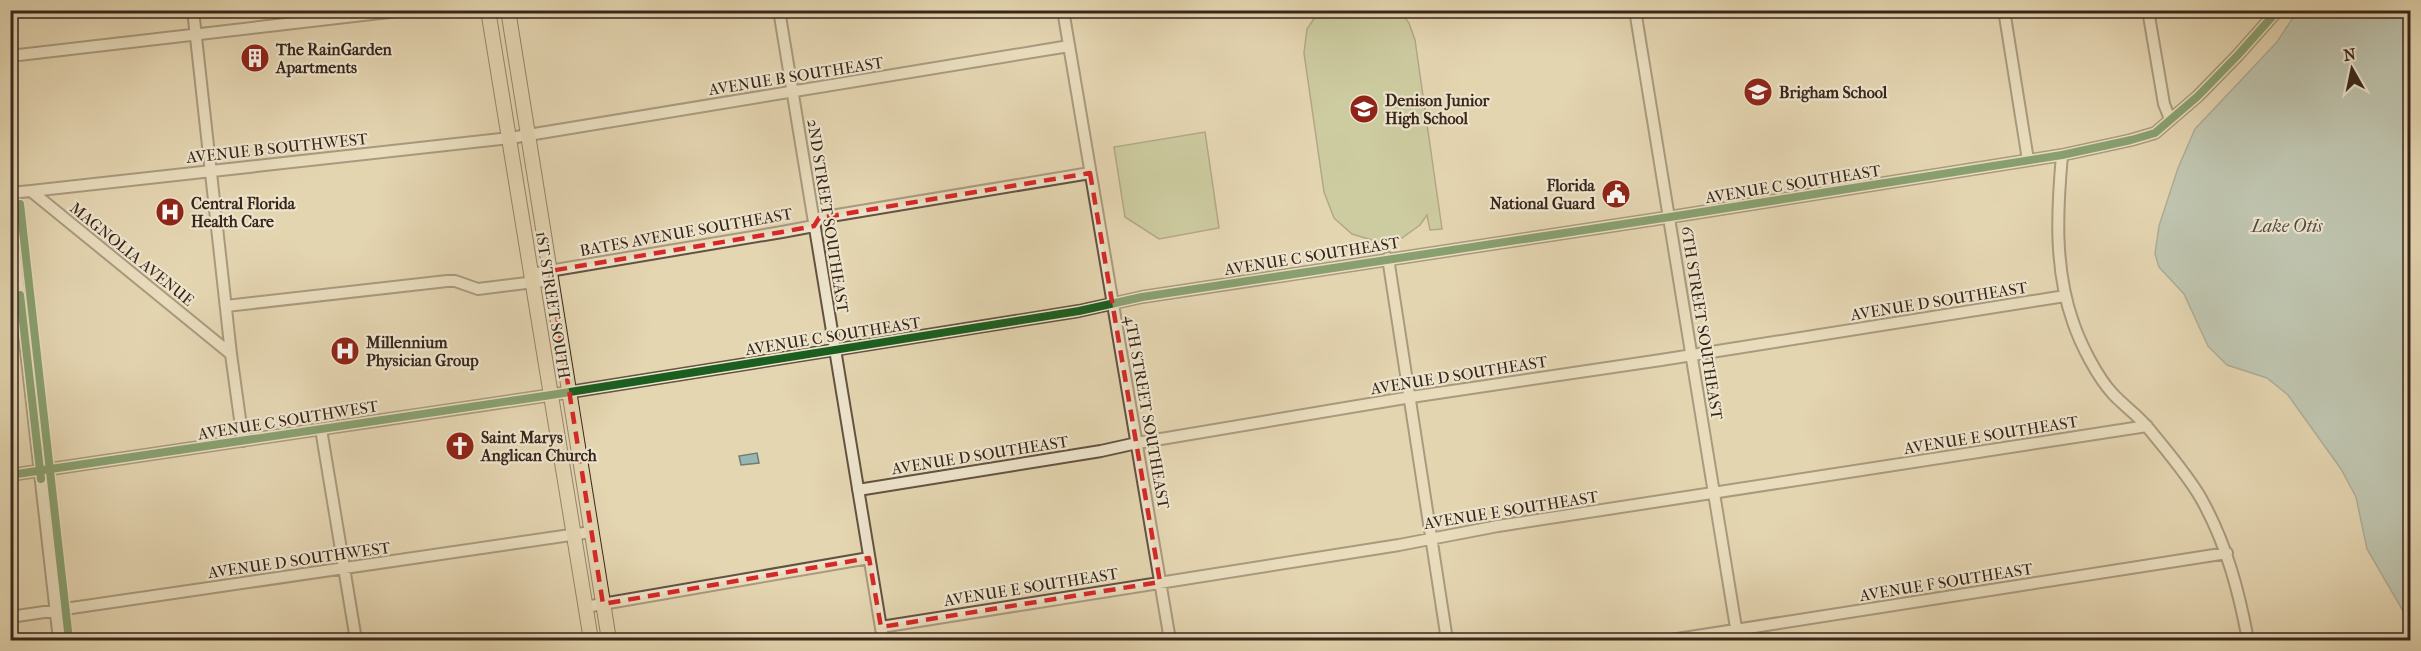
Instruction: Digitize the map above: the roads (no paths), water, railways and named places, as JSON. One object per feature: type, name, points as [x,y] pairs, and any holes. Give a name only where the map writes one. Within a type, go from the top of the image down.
[{"type":"main road","name":"1ST STREET SOUTH","points":[[488,10],[591,640]]},
{"type":"main road","name":"1ST STREET SOUTH","points":[[507,10],[609,640]]},
{"type":"street","points":[[193,10],[231,354],[243,441]]},
{"type":"street","points":[[10,56],[406,10]]},
{"type":"street","name":"2ND STREET SOUTHEAST","points":[[779,10],[883,640]]},
{"type":"street","name":"4TH STREET SOUTHEAST","points":[[1063,10],[1170,640]]},
{"type":"street","name":"6TH STREET SOUTHEAST","points":[[1635,10],[1737,635]]},
{"type":"street","points":[[2004,10],[2028,160]]},
{"type":"street","points":[[2148,10],[2164,104],[2170,119]]},
{"type":"street","name":"AVENUE C SOUTHEAST","points":[[568,392],[1079,311],[1142,297],[2062,155],[2155,134],[2198,96],[2278,10]]},
{"type":"street","name":"AVENUE B SOUTHEAST","points":[[527,135],[1069,46]]},
{"type":"street","name":"AVENUE B SOUTHWEST","points":[[31,191],[527,135]]},
{"type":"street","points":[[2062,155],[2057,235],[2065,296],[2073,324],[2111,392],[2147,426],[2202,501],[2227,553],[2241,600],[2248,640]]},
{"type":"street","name":"BATES AVENUE SOUTHEAST","points":[[226,306],[447,281],[455,281],[478,289],[814,226],[819,218],[1090,173]]},
{"type":"street","points":[[10,193],[31,191]]},
{"type":"street","name":"MAGNOLIA AVENUE","points":[[31,191],[231,354]]},
{"type":"street","points":[[10,209],[58,640]]},
{"type":"street","points":[[1388,258],[1447,640]]},
{"type":"street","name":"AVENUE D SOUTHEAST","points":[[858,490],[1089,453],[1411,397],[2065,296]]},
{"type":"street","name":"AVENUE C SOUTHWEST","points":[[10,475],[568,392]]},
{"type":"street","name":"AVENUE E SOUTHEAST","points":[[881,627],[1399,545],[1432,537],[2147,426]]},
{"type":"street","points":[[321,429],[356,640]]},
{"type":"street","name":"AVENUE D SOUTHWEST","points":[[10,617],[591,532]]},
{"type":"street","name":"AVENUE F SOUTHEAST","points":[[1671,640],[1737,635],[2227,553]]},
{"type":"street","points":[[585,608],[869,558]]},
{"type":"water","name":"Lake Otis","points":[[2298,10],[2410,11],[2410,623],[2367,549],[2356,497],[2341,469],[2288,395],[2267,378],[2227,365],[2208,346],[2184,294],[2159,267],[2155,254],[2159,226],[2178,168],[2195,129],[2277,42]]},
{"type":"water","points":[[757,453],[759,463],[741,465],[739,456]]},
{"type":"place","name":"The RainGarden Apartments","points":[[255,58]]},
{"type":"place","name":"Brigham School","points":[[1758,92]]},
{"type":"place","name":"Denison Junior High School","points":[[1364,109]]},
{"type":"place","name":"Florida National Guard","points":[[1616,194]]},
{"type":"place","name":"Central Florida Health Care","points":[[170,212]]},
{"type":"place","name":"Millennium Physician Group","points":[[345,351]]},
{"type":"place","name":"Saint Marys Anglican Church","points":[[460,446]]}]
